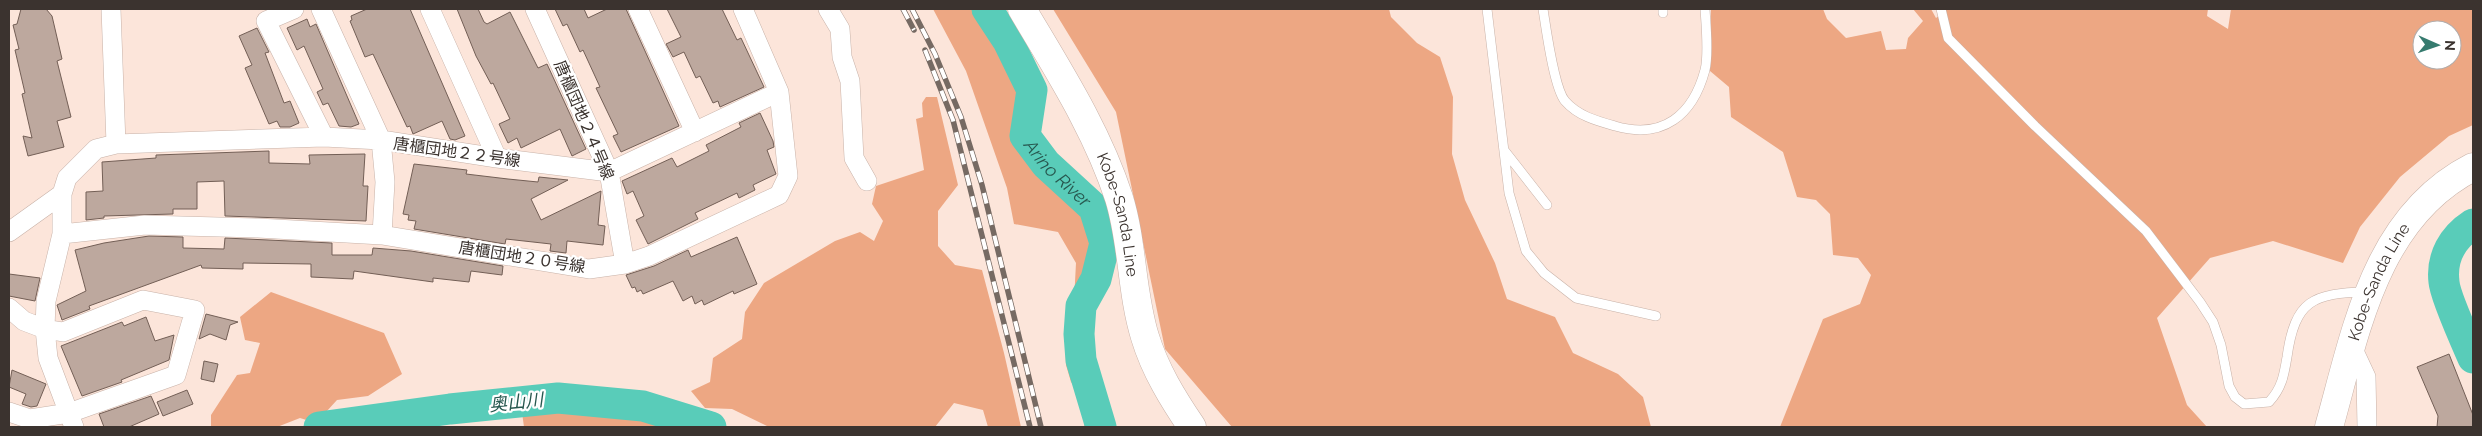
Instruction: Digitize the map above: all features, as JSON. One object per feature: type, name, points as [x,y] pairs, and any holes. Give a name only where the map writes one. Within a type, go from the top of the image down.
[{"type":"main road","name":"Kobe-Sanda Line","points":[[1022,9],[1073,96],[1105,158],[1120,201],[1129,242],[1144,335],[1156,370],[1192,427]]},
{"type":"main road","name":"Kobe-Sanda Line","points":[[2329,427],[2369,292],[2389,247],[2407,220],[2442,186],[2473,168]]},
{"type":"street","points":[[111,9],[116,144]]},
{"type":"street","points":[[294,9],[266,21],[324,137]]},
{"type":"street","points":[[321,9],[381,140],[385,182],[382,235]]},
{"type":"street","points":[[430,9],[496,158]]},
{"type":"street","name":"唐櫃団地２４号線","points":[[535,9],[609,172],[625,264]]},
{"type":"street","points":[[638,9],[695,132]]},
{"type":"street","points":[[828,9],[840,29],[842,57],[850,81],[854,158],[867,181]]},
{"type":"street","name":"唐櫃団地２０号線","points":[[62,234],[145,225],[258,228],[382,235],[589,269],[625,264],[649,256],[779,194],[788,176],[780,92],[749,10]]},
{"type":"street","points":[[609,172],[780,92]]},
{"type":"street","name":"唐櫃団地２２号線","points":[[62,194],[67,178],[96,149],[116,144],[324,137],[381,140],[496,158],[609,172]]},
{"type":"street","points":[[9,232],[62,194]]},
{"type":"street","points":[[62,194],[62,234],[46,301],[45,330],[48,358],[71,420]]},
{"type":"street","points":[[9,308],[24,320],[45,330],[63,332],[143,300],[195,310],[176,375],[71,420],[30,419],[9,412]]},
{"type":"street","points":[[2352,347],[2366,377],[2367,427]]},
{"type":"lane","points":[[1486,9],[1509,193],[1526,251],[1544,273],[1576,298],[1656,316]]},
{"type":"lane","points":[[1543,9],[1552,62],[1564,100],[1589,119],[1628,130],[1650,130],[1672,122],[1692,103],[1705,68],[1705,9]]},
{"type":"lane","points":[[1940,9],[1948,38],[2035,126],[2146,231],[2213,322],[2221,345],[2229,386],[2235,397],[2244,404],[2269,402],[2278,392],[2284,378],[2294,324],[2305,305],[2340,293],[2369,292]]},
{"type":"lane","points":[[1504,150],[1547,205]]},
{"type":"shaded area","points":[[933,9],[1000,9],[1038,76],[1020,140],[1040,166],[1108,222],[1115,256],[1110,277],[1095,305],[1092,354],[1113,427],[1084,427],[1087,414],[1080,392],[1071,382],[1066,365],[1065,335],[1071,322],[1076,263],[1058,232],[1014,224],[1007,188],[966,71]]},
{"type":"shaded area","points":[[1053,9],[1389,9],[1391,17],[1417,43],[1440,57],[1453,97],[1452,154],[1465,200],[1495,263],[1507,299],[1555,317],[1573,353],[1618,374],[1643,397],[1651,427],[1232,427],[1165,349],[1116,112]]},
{"type":"shaded area","points":[[1711,9],[1823,9],[1827,19],[1846,38],[1881,31],[1886,50],[1906,49],[1908,38],[1923,21],[1913,9],[1931,9],[1936,18],[1947,9],[2208,9],[2207,16],[2228,29],[2231,9],[2473,9],[2473,125],[2449,136],[2400,177],[2360,227],[2343,263],[2273,241],[2210,258],[2157,318],[2187,405],[2207,427],[1780,427],[1823,319],[1860,304],[1871,275],[1858,258],[1833,255],[1830,214],[1816,200],[1797,197],[1783,152],[1731,117],[1729,87],[1710,71]]},
{"type":"shaded area","points":[[926,97],[937,97],[958,185],[938,211],[938,246],[955,265],[982,270],[1021,427],[988,427],[983,410],[954,403],[935,427],[769,427],[732,409],[705,408],[691,391],[710,382],[713,358],[742,339],[745,312],[764,283],[835,241],[860,232],[874,241],[883,221],[872,204],[876,186],[924,170],[916,119],[923,117],[922,103]]},
{"type":"shaded area","points":[[271,292],[384,333],[402,374],[368,396],[337,400],[316,423],[300,418],[277,427],[211,427],[211,415],[237,375],[250,373],[260,343],[245,340],[240,317]]},
{"type":"shaded area","points":[[537,394],[600,400],[646,407],[667,412],[704,427],[524,427],[521,405]]},
{"type":"building","points":[[21,9],[46,9],[52,16],[62,59],[57,61],[71,117],[57,121],[64,147],[28,156],[23,136],[32,138],[22,94],[25,93],[15,50],[19,49],[13,25],[17,24]]},
{"type":"building","points":[[367,9],[410,9],[465,136],[455,140],[450,139],[442,121],[413,134],[410,126],[407,127],[373,54],[365,57],[350,21],[352,20],[351,16]]},
{"type":"building","points":[[457,9],[478,9],[484,22],[487,24],[510,12],[538,68],[547,64],[586,149],[572,156],[560,129],[521,148],[517,138],[508,143],[499,124],[510,119],[493,83],[491,84],[476,56]]},
{"type":"building","points":[[555,9],[584,9],[588,18],[607,9],[626,9],[679,126],[621,152],[613,136],[618,134],[596,88],[600,87],[583,50],[580,52],[567,24],[563,26]]},
{"type":"building","points":[[667,9],[722,9],[737,40],[741,38],[764,87],[720,107],[718,101],[713,103],[700,76],[696,78],[684,52],[673,57],[666,44],[681,37]]},
{"type":"building","points":[[307,19],[310,27],[316,24],[359,124],[351,127],[339,126],[328,103],[323,105],[317,92],[323,89],[304,46],[297,50],[287,28]]},
{"type":"building","points":[[257,28],[269,52],[265,53],[284,103],[290,101],[299,123],[290,127],[280,127],[277,121],[269,124],[245,68],[252,65],[239,36]]},
{"type":"building","points":[[760,113],[773,141],[774,147],[767,150],[776,174],[753,185],[755,190],[739,198],[737,193],[695,213],[698,219],[648,244],[636,220],[644,216],[633,191],[627,194],[622,181],[672,158],[677,167],[709,151],[706,145],[741,127],[739,123]]},
{"type":"building","points":[[269,151],[269,163],[310,164],[309,155],[365,154],[363,186],[368,186],[366,221],[225,216],[224,181],[197,182],[197,209],[173,209],[173,214],[104,216],[104,218],[86,220],[86,192],[103,191],[102,162],[156,158],[156,155]]},
{"type":"building","points":[[414,164],[467,170],[466,174],[508,179],[538,182],[539,177],[568,180],[531,199],[541,220],[601,191],[598,225],[605,226],[603,245],[567,241],[566,253],[550,251],[551,244],[506,239],[505,244],[414,229],[416,221],[408,220],[409,215],[403,214]]},
{"type":"building","points":[[149,236],[183,237],[183,248],[224,249],[225,238],[332,243],[332,255],[372,255],[373,248],[411,251],[503,266],[502,275],[471,271],[469,282],[433,278],[433,282],[354,271],[353,279],[311,277],[311,264],[243,263],[243,269],[202,268],[201,265],[89,306],[90,309],[62,320],[57,305],[86,291],[75,250]]},
{"type":"building","points":[[737,237],[757,284],[734,294],[733,291],[704,305],[702,300],[695,304],[692,296],[683,301],[673,281],[643,294],[641,290],[637,292],[635,287],[632,288],[626,275],[654,266],[688,250],[691,257]]},
{"type":"building","points":[[9,274],[40,278],[35,301],[9,296]]},
{"type":"building","points":[[206,314],[238,322],[230,325],[226,340],[210,334],[199,339]]},
{"type":"building","points":[[146,317],[155,341],[174,335],[169,360],[121,380],[122,382],[82,396],[61,346],[122,322],[124,326]]},
{"type":"building","points":[[2449,354],[2473,415],[2473,427],[2437,427],[2438,416],[2417,367]]},
{"type":"building","points":[[204,361],[218,364],[214,382],[201,379]]},
{"type":"building","points":[[12,370],[46,384],[37,406],[31,407],[22,404],[26,394],[9,387]]},
{"type":"building","points":[[187,390],[193,404],[163,416],[157,402]]},
{"type":"building","points":[[151,396],[159,414],[129,427],[104,427],[99,414]]},
{"type":"waterway","name":"Arino River","points":[[987,9],[1008,41],[1032,90],[1025,136],[1046,164],[1094,208],[1105,243],[1096,279],[1081,306],[1079,334],[1081,360],[1101,427]]},
{"type":"waterway","name":"Arino River","points":[[2473,224],[2454,241],[2444,264],[2445,289],[2473,358]]},
{"type":"waterway","name":"奥山川","points":[[319,427],[450,409],[558,398],[643,406],[711,427]]},
{"type":"railway","points":[[903,9],[914,30]]},
{"type":"railway","points":[[912,9],[935,54],[961,117],[982,185],[1041,427]]},
{"type":"railway","points":[[925,50],[953,120],[1030,427]]}]
